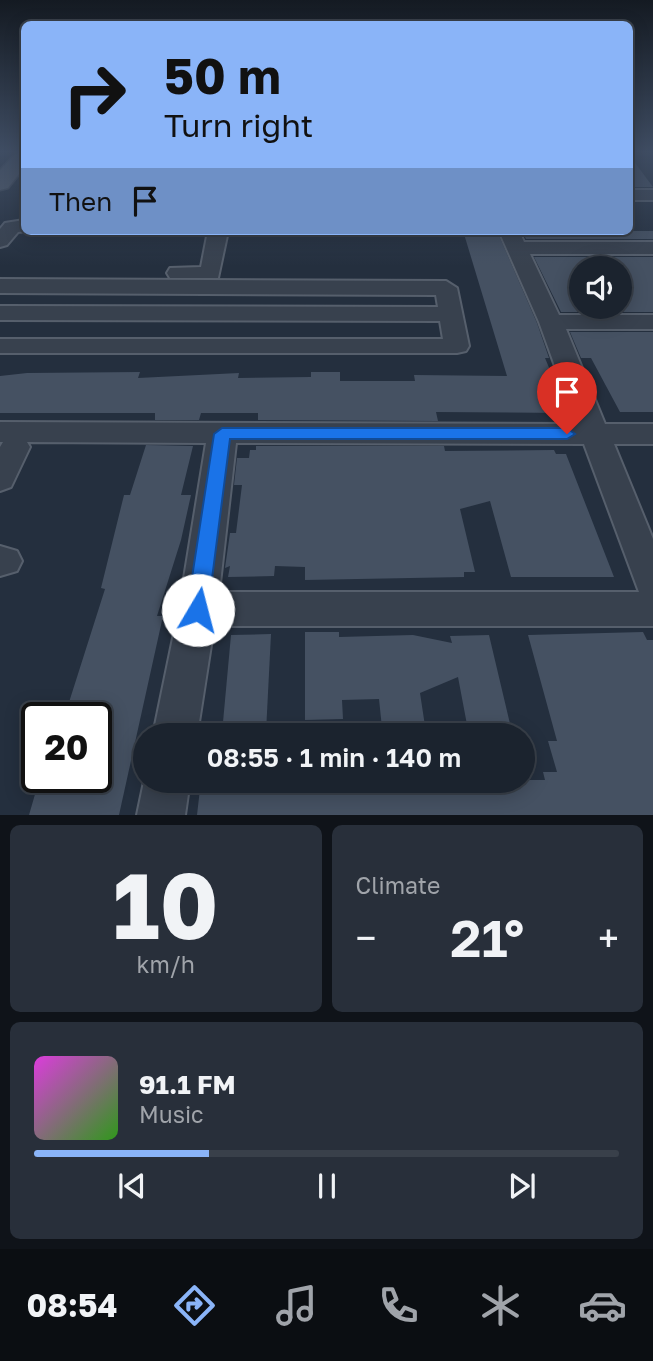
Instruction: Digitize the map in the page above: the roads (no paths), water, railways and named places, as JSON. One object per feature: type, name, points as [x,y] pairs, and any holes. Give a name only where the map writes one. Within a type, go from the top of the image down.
[{"type":"lane","points":[[633,195],[653,195]]},
{"type":"lane","points":[[2,237],[12,227],[21,226]]},
{"type":"lane","points":[[0,268],[39,268],[61,275],[209,273],[217,235]]},
{"type":"lane","points":[[653,248],[513,240],[551,322],[653,583]]},
{"type":"lane","points":[[0,286],[446,288],[457,346],[0,346]]},
{"type":"lane","points":[[0,313],[451,314]]},
{"type":"lane","points":[[551,322],[653,322]]},
{"type":"lane","points":[[177,723],[198,610],[222,434]]},
{"type":"lane","points":[[0,479],[8,440],[222,434],[653,434]]},
{"type":"lane","points":[[198,610],[653,610]]},
{"type":"lane","points":[[161,815],[165,793]]}]
